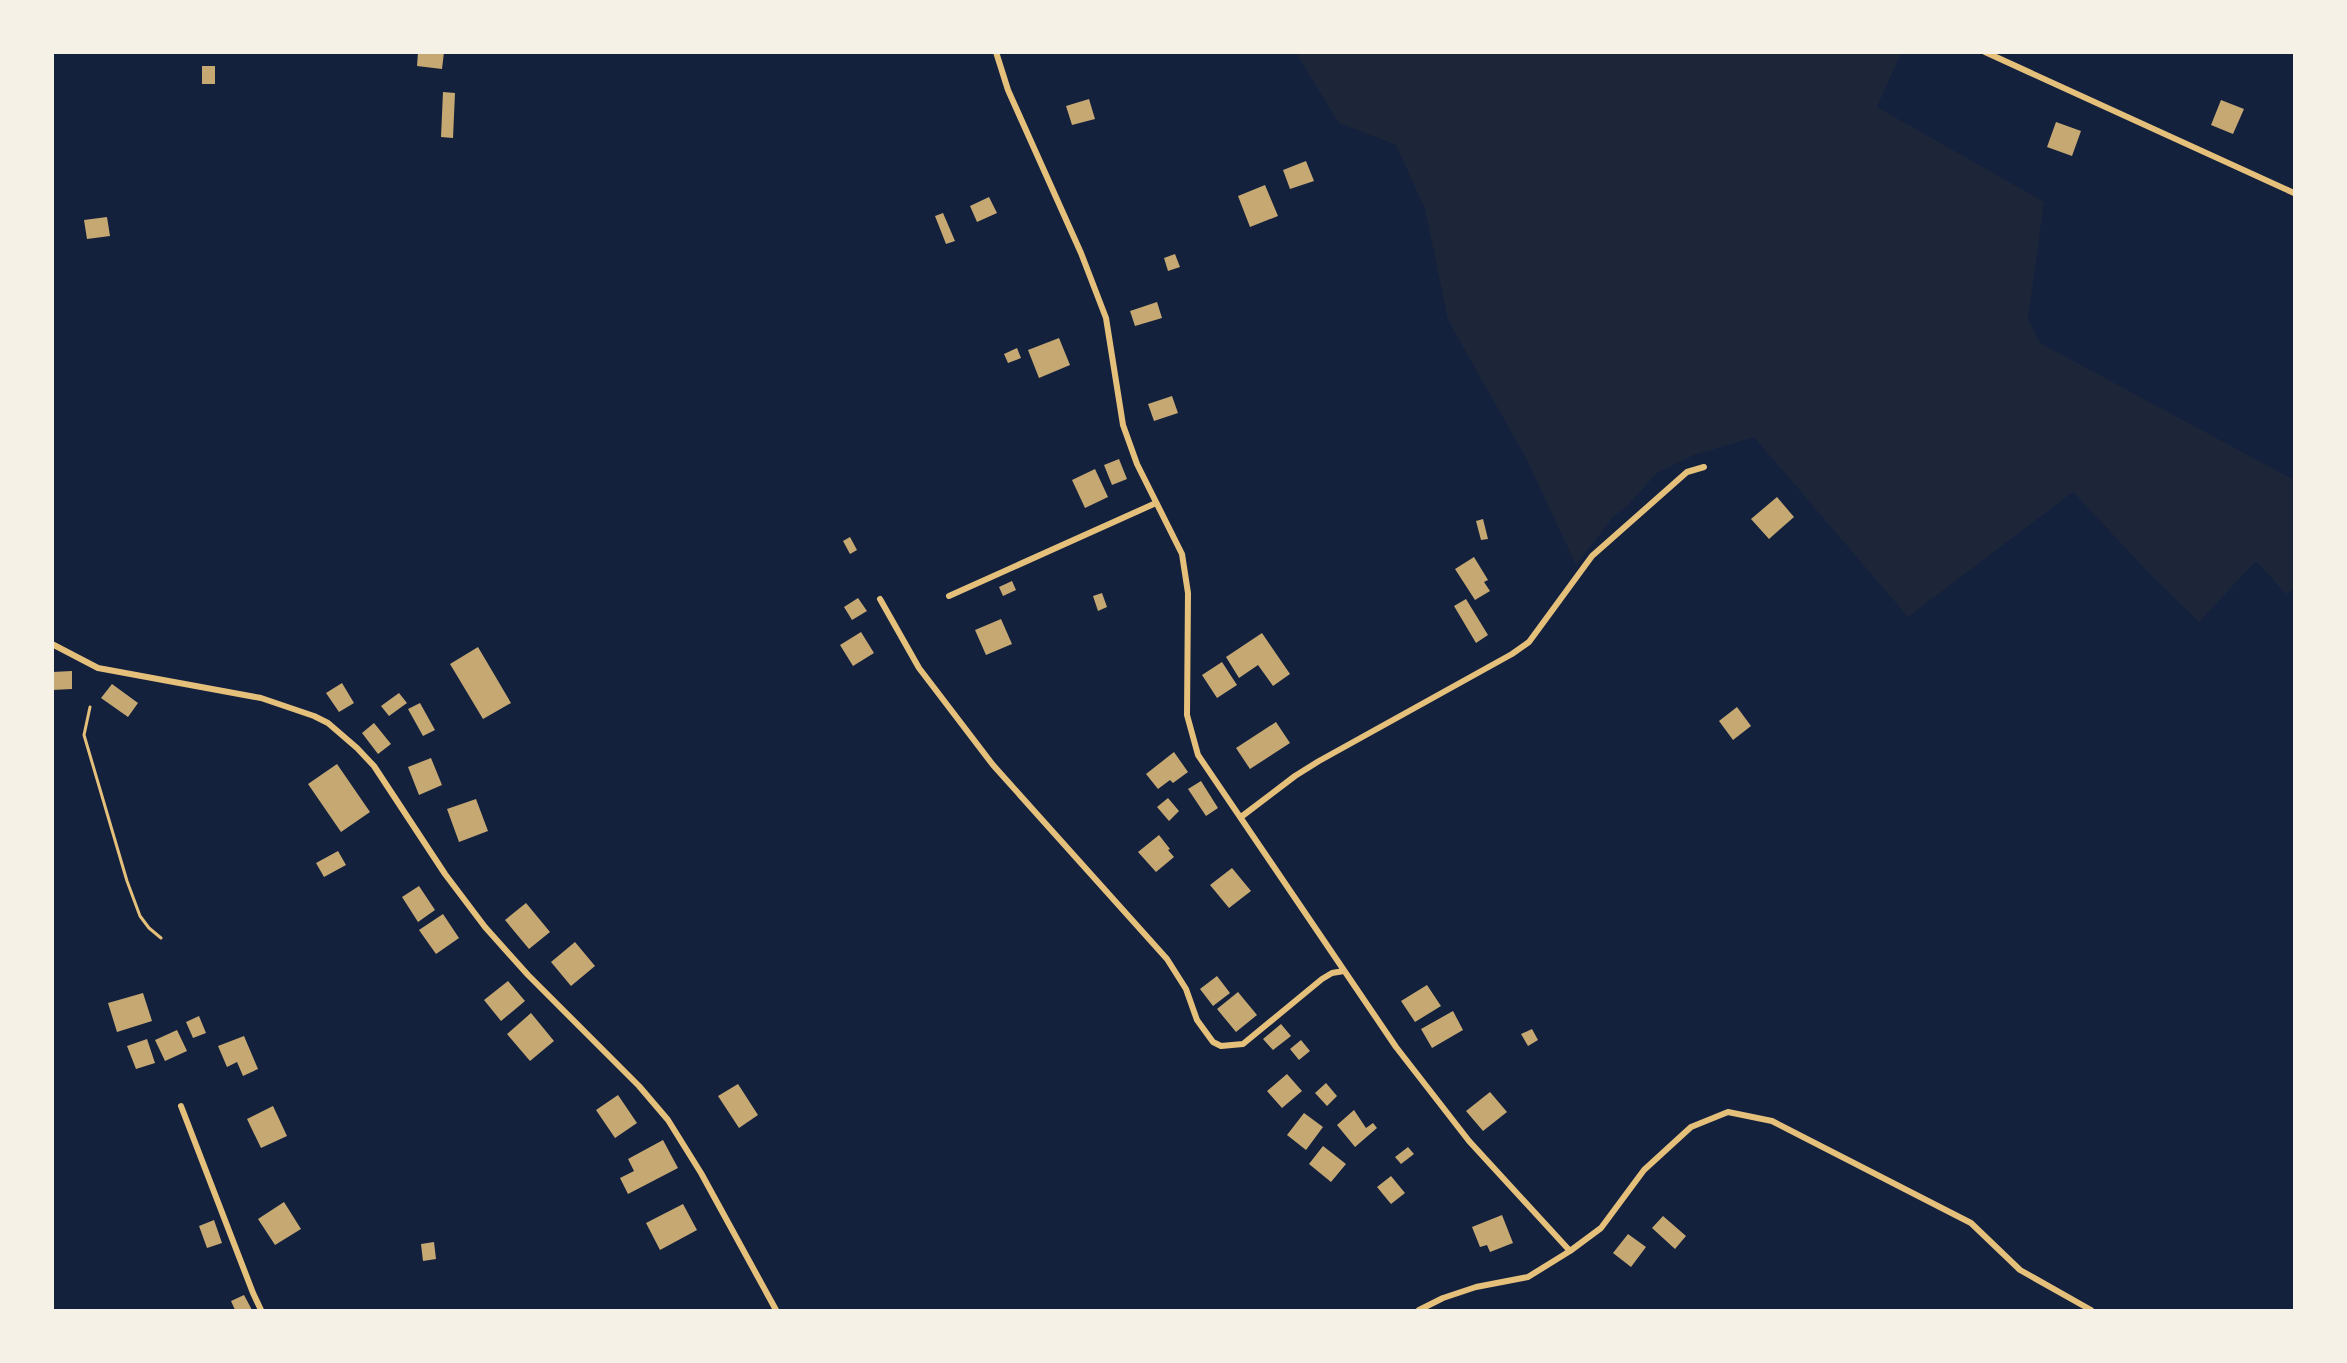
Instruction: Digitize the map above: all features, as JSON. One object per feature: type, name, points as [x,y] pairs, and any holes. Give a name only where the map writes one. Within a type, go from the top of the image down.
[{"type":"street","points":[[996,52],[1008,90],[1081,254],[1106,318],[1123,425],[1137,464],[1182,554],[1186,575],[1187,715],[1198,755],[1302,905],[1396,1047],[1469,1141],[1570,1251]]},
{"type":"street","points":[[1984,52],[2295,193]]},
{"type":"street","points":[[1241,817],[1318,761],[1512,654],[1529,642],[1593,556],[1687,472],[1704,467]]},
{"type":"street","points":[[949,596],[1156,503]]},
{"type":"street","points":[[880,598],[919,668],[993,765],[1167,959],[1186,988],[1197,1020],[1213,1042],[1221,1046],[1242,1044],[1322,979],[1332,973],[1344,971]]},
{"type":"street","points":[[52,644],[98,668],[261,698],[314,716],[328,723],[357,748],[374,766],[445,874],[485,927],[528,975],[639,1086],[668,1120],[701,1173],[776,1311]]},
{"type":"street","points":[[181,1106],[261,1311]]},
{"type":"street","points":[[1419,1311],[1443,1298],[1476,1287],[1528,1277],[1570,1251],[1601,1228],[1644,1170],[1691,1127],[1728,1112],[1772,1121],[1971,1223],[2020,1270],[2091,1311]]},
{"type":"path","points":[[90,707],[84,735],[127,881],[140,916],[161,938]]},
{"type":"shaded area","points":[[1296,53],[1901,53],[1877,107],[2044,202],[2028,319],[2040,343],[2294,480],[2294,588],[2286,594],[2256,561],[2199,622],[2149,573],[2073,492],[1908,617],[1754,437],[1694,455],[1657,473],[1627,506],[1613,517],[1576,565],[1526,458],[1448,320],[1425,209],[1396,145],[1339,123]]},
{"type":"building","points":[[418,52],[444,52],[442,69],[417,66]]},
{"type":"building","points":[[202,66],[215,66],[215,84],[202,84]]},
{"type":"building","points":[[443,92],[455,93],[453,138],[441,137]]},
{"type":"building","points":[[1089,99],[1095,119],[1072,125],[1066,106]]},
{"type":"building","points":[[2221,100],[2244,109],[2233,134],[2211,125]]},
{"type":"building","points":[[2056,122],[2081,131],[2072,156],[2047,147]]},
{"type":"building","points":[[1306,161],[1314,181],[1290,189],[1283,170]]},
{"type":"building","points":[[1265,185],[1278,216],[1250,227],[1238,196]]},
{"type":"building","points":[[989,197],[997,213],[977,222],[970,206]]},
{"type":"building","points":[[943,213],[955,241],[946,244],[935,216]]},
{"type":"building","points":[[107,217],[110,236],[87,239],[84,220]]},
{"type":"building","points":[[1175,254],[1180,267],[1168,271],[1164,258]]},
{"type":"building","points":[[1157,302],[1162,318],[1135,326],[1130,311]]},
{"type":"building","points":[[1059,338],[1070,365],[1039,378],[1028,350]]},
{"type":"building","points":[[1017,348],[1021,358],[1008,363],[1004,354]]},
{"type":"building","points":[[1172,396],[1178,413],[1154,421],[1148,404]]},
{"type":"building","points":[[1119,459],[1127,479],[1112,485],[1104,465]]},
{"type":"building","points":[[1095,469],[1108,497],[1085,508],[1072,480]]},
{"type":"building","points":[[1777,497],[1794,517],[1769,539],[1751,519]]},
{"type":"building","points":[[1483,519],[1488,539],[1481,540],[1476,521]]},
{"type":"building","points":[[850,537],[857,550],[850,554],[843,541]]},
{"type":"building","points":[[1474,557],[1488,580],[1484,582],[1490,591],[1475,600],[1455,569]]},
{"type":"building","points":[[1012,581],[1016,590],[1003,596],[999,587]]},
{"type":"building","points":[[1102,593],[1107,607],[1098,611],[1093,596]]},
{"type":"building","points":[[858,598],[867,611],[852,620],[844,607]]},
{"type":"building","points":[[1466,599],[1488,635],[1476,643],[1454,606]]},
{"type":"building","points":[[1001,619],[1012,644],[986,655],[975,630]]},
{"type":"building","points":[[861,632],[874,653],[853,666],[840,645]]},
{"type":"building","points":[[1262,633],[1290,674],[1273,686],[1258,665],[1239,678],[1226,657]]},
{"type":"building","points":[[478,647],[511,703],[483,719],[450,664]]},
{"type":"building","points":[[1222,662],[1237,685],[1217,698],[1202,675]]},
{"type":"building","points":[[72,671],[72,689],[52,690],[52,672]]},
{"type":"building","points":[[342,683],[354,703],[339,712],[326,693]]},
{"type":"building","points":[[112,684],[138,703],[128,717],[101,698]]},
{"type":"building","points":[[399,693],[407,703],[389,716],[381,706]]},
{"type":"building","points":[[420,703],[435,730],[423,736],[408,709]]},
{"type":"building","points":[[1737,707],[1751,726],[1733,740],[1719,721]]},
{"type":"building","points":[[1276,722],[1290,743],[1250,769],[1236,748]]},
{"type":"building","points":[[374,723],[391,744],[378,754],[362,733]]},
{"type":"building","points":[[1174,752],[1188,772],[1173,783],[1170,780],[1158,789],[1146,774]]},
{"type":"building","points":[[431,758],[442,785],[419,795],[408,767]]},
{"type":"building","points":[[337,764],[370,812],[341,832],[308,784]]},
{"type":"building","points":[[1201,781],[1218,808],[1206,816],[1188,789]]},
{"type":"building","points":[[1168,798],[1179,811],[1169,821],[1157,807]]},
{"type":"building","points":[[476,799],[488,831],[459,842],[447,809]]},
{"type":"building","points":[[1159,835],[1174,857],[1156,872],[1138,852]]},
{"type":"building","points":[[338,851],[346,865],[324,877],[316,863]]},
{"type":"building","points":[[1232,868],[1251,891],[1229,908],[1210,885]]},
{"type":"building","points":[[419,886],[435,910],[418,922],[402,897]]},
{"type":"building","points":[[526,903],[550,932],[529,949],[505,920]]},
{"type":"building","points":[[443,914],[459,938],[436,954],[419,930]]},
{"type":"building","points":[[575,942],[595,966],[571,986],[551,962]]},
{"type":"building","points":[[1217,976],[1230,993],[1213,1006],[1200,989]]},
{"type":"building","points":[[508,981],[525,1001],[501,1021],[484,1000]]},
{"type":"building","points":[[1427,985],[1441,1006],[1415,1022],[1401,1001]]},
{"type":"building","points":[[1238,992],[1257,1015],[1236,1032],[1217,1009]]},
{"type":"building","points":[[143,993],[152,1021],[117,1032],[108,1003]]},
{"type":"building","points":[[1453,1011],[1463,1030],[1432,1048],[1421,1029]]},
{"type":"building","points":[[531,1013],[554,1041],[530,1061],[507,1034]]},
{"type":"building","points":[[199,1016],[206,1033],[193,1038],[186,1022]]},
{"type":"building","points":[[1281,1024],[1291,1036],[1273,1050],[1263,1039]]},
{"type":"building","points":[[1532,1029],[1538,1040],[1528,1046],[1521,1034]]},
{"type":"building","points":[[177,1030],[187,1051],[165,1061],[155,1040]]},
{"type":"building","points":[[244,1036],[258,1069],[243,1076],[237,1062],[227,1067],[218,1046]]},
{"type":"building","points":[[147,1039],[155,1063],[136,1069],[127,1046]]},
{"type":"building","points":[[1301,1040],[1310,1051],[1299,1060],[1290,1049]]},
{"type":"building","points":[[1287,1074],[1302,1091],[1282,1108],[1267,1091]]},
{"type":"building","points":[[1326,1083],[1337,1096],[1327,1106],[1315,1093]]},
{"type":"building","points":[[738,1084],[758,1115],[739,1128],[718,1096]]},
{"type":"building","points":[[1490,1092],[1507,1112],[1483,1131],[1466,1111]]},
{"type":"building","points":[[618,1095],[637,1123],[615,1138],[596,1110]]},
{"type":"building","points":[[273,1106],[287,1136],[261,1148],[247,1119]]},
{"type":"building","points":[[1354,1110],[1366,1128],[1373,1123],[1377,1128],[1355,1147],[1337,1125]]},
{"type":"building","points":[[1304,1113],[1323,1127],[1306,1150],[1287,1135]]},
{"type":"building","points":[[663,1140],[678,1168],[628,1194],[620,1178],[634,1171],[628,1159]]},
{"type":"building","points":[[1323,1146],[1346,1164],[1331,1182],[1309,1164]]},
{"type":"building","points":[[1408,1147],[1414,1154],[1401,1164],[1395,1157]]},
{"type":"building","points":[[1391,1176],[1405,1193],[1391,1204],[1377,1187]]},
{"type":"building","points":[[284,1202],[301,1229],[275,1245],[258,1219]]},
{"type":"building","points":[[683,1204],[697,1230],[660,1250],[646,1223]]},
{"type":"building","points":[[1502,1215],[1513,1243],[1490,1252],[1487,1245],[1480,1247],[1472,1227]]},
{"type":"building","points":[[1663,1216],[1686,1236],[1675,1249],[1652,1228]]},
{"type":"building","points":[[214,1220],[222,1243],[207,1248],[199,1226]]},
{"type":"building","points":[[1628,1234],[1646,1247],[1631,1267],[1613,1253]]},
{"type":"building","points":[[434,1242],[436,1259],[423,1261],[421,1244]]},
{"type":"building","points":[[244,1295],[252,1310],[235,1310],[231,1301]]}]
